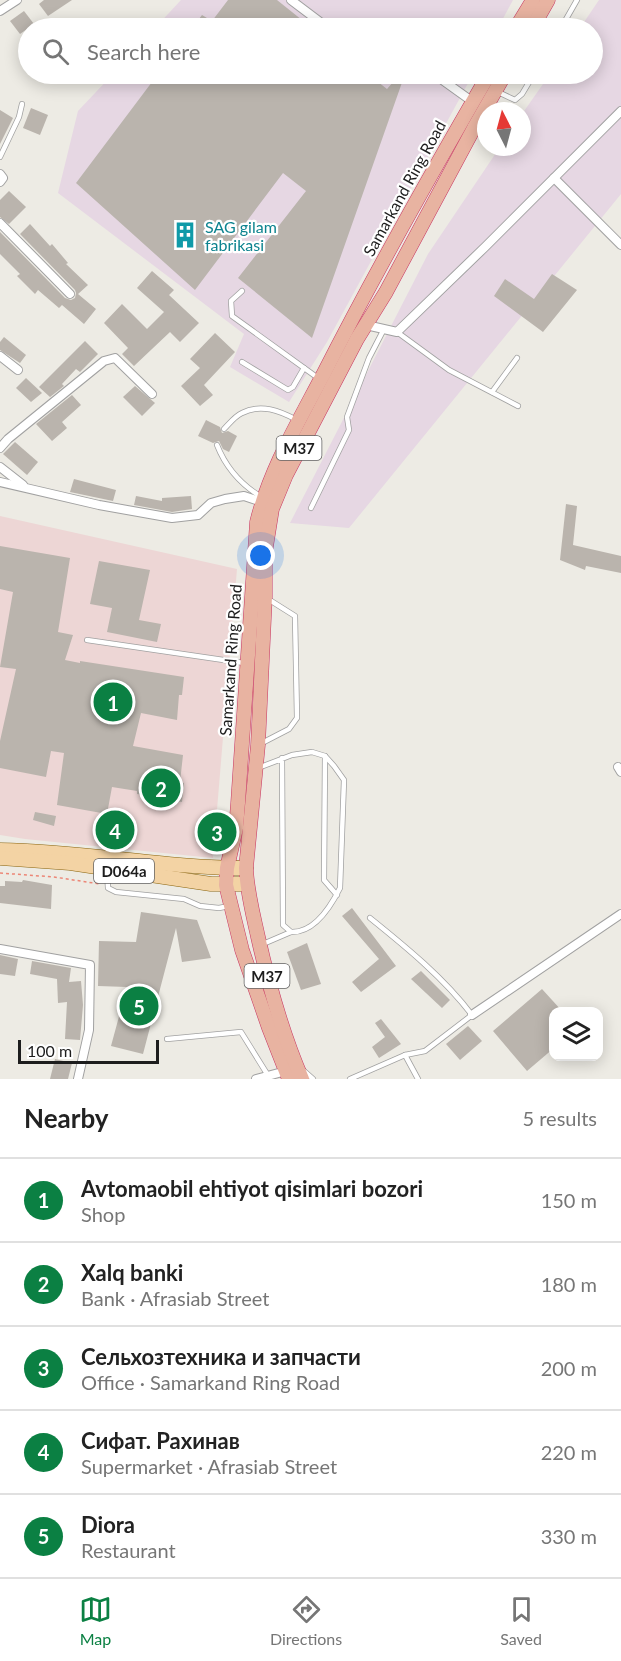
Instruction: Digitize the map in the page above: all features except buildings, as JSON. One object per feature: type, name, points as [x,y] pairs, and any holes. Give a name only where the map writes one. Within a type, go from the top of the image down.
[{"type":"highway","points":[[522,18],[532,0]]},
{"type":"highway","points":[[540,18],[548,0]]},
{"type":"highway","name":"Samarkand Ring Road","points":[[302,1079],[290,1071],[242,950],[226,885],[227,868],[236,828],[254,545],[263,500],[275,468],[370,283],[483,84]]},
{"type":"highway","name":"Samarkand Ring Road","points":[[290,1071],[260,945],[247,884],[246,868],[258,745],[265,553],[272,509],[286,475],[357,339],[499,84]]},
{"type":"highway","points":[[345,332],[357,339]]},
{"type":"main road","name":"D064a","points":[[0,850],[246,868]]},
{"type":"main road","name":"D064a","points":[[0,858],[70,863],[226,885],[247,884]]},
{"type":"street","points":[[0,11],[17,0]]},
{"type":"street","points":[[291,0],[315,18]]},
{"type":"street","points":[[448,84],[473,102]]},
{"type":"street","points":[[366,325],[397,332],[619,117]]},
{"type":"street","points":[[0,174],[3,178],[0,182]]},
{"type":"street","points":[[554,178],[621,245]]},
{"type":"street","points":[[0,223],[70,294]]},
{"type":"street","points":[[0,356],[18,370]]},
{"type":"street","points":[[0,448],[104,361],[115,358],[152,394]]},
{"type":"street","points":[[0,467],[26,488]]},
{"type":"street","points":[[0,482],[172,519],[198,514],[211,503],[225,499],[244,496],[263,500]]},
{"type":"street","points":[[472,1015],[621,914]]},
{"type":"street","points":[[0,949],[90,964],[89,1030],[78,1079]]},
{"type":"street","points":[[256,1079],[290,1071]]},
{"type":"lane","points":[[567,18],[577,0]]},
{"type":"lane","points":[[495,91],[515,100],[528,84]]},
{"type":"lane","points":[[0,157],[19,117],[22,104]]},
{"type":"lane","points":[[242,291],[231,302],[232,316],[320,380]]},
{"type":"lane","points":[[310,508],[349,430],[347,417],[369,358],[384,329]]},
{"type":"lane","points":[[397,332],[449,370],[518,406]]},
{"type":"lane","points":[[492,392],[517,358]]},
{"type":"lane","points":[[242,362],[288,390],[293,387],[304,369]]},
{"type":"lane","points":[[224,429],[241,413],[256,408],[278,410],[299,421]]},
{"type":"lane","points":[[217,445],[223,461],[246,488],[263,500]]},
{"type":"lane","points":[[258,745],[289,729],[297,718],[295,616],[265,597]]},
{"type":"lane","points":[[87,640],[247,663]]},
{"type":"lane","points":[[256,768],[282,758],[312,752],[326,756],[344,780],[340,888],[337,895],[321,918],[298,932],[291,932],[260,945]]},
{"type":"lane","points":[[326,756],[324,880],[337,895]]},
{"type":"lane","points":[[282,758],[283,925],[291,932]]},
{"type":"lane","points":[[107,869],[108,888],[116,892],[184,899],[200,906],[219,908],[230,905]]},
{"type":"lane","points":[[350,1079],[405,1055],[425,1052],[472,1015],[461,1000],[409,950],[370,918]]},
{"type":"lane","points":[[167,1039],[241,1032],[269,1077]]},
{"type":"lane","points":[[405,1055],[418,1079]]},
{"type":"lane","points":[[290,1071],[313,1079]]},
{"type":"path","points":[[0,873],[54,877],[107,885]]},
{"type":"shaded area","points":[[181,0],[513,0],[503,18],[164,18]]},
{"type":"shaded area","points":[[599,0],[621,0],[621,194],[349,528],[290,523],[428,254],[494,156],[531,156],[530,102],[543,84],[603,84],[603,18],[587,18]]},
{"type":"shaded area","name":"SAG gilam fabrikasi","points":[[104,84],[468,84],[327,342],[289,402],[230,367],[244,334],[58,193],[78,111]]},
{"type":"shaded area","points":[[0,516],[237,569],[213,858],[0,835]]},
{"type":"place","name":"SAG gilam fabrikasi","points":[[185,235]]},
{"type":"place","name":"Avtomaobil ehtiyot qisimlari bozori","points":[[113,702]]},
{"type":"place","name":"Xalq banki","points":[[161,788]]},
{"type":"place","name":"Сифат. Рахинав","points":[[115,830]]},
{"type":"place","name":"Сельхозтехника и запчасти","points":[[217,832]]},
{"type":"place","name":"Diora","points":[[139,1006]]}]
